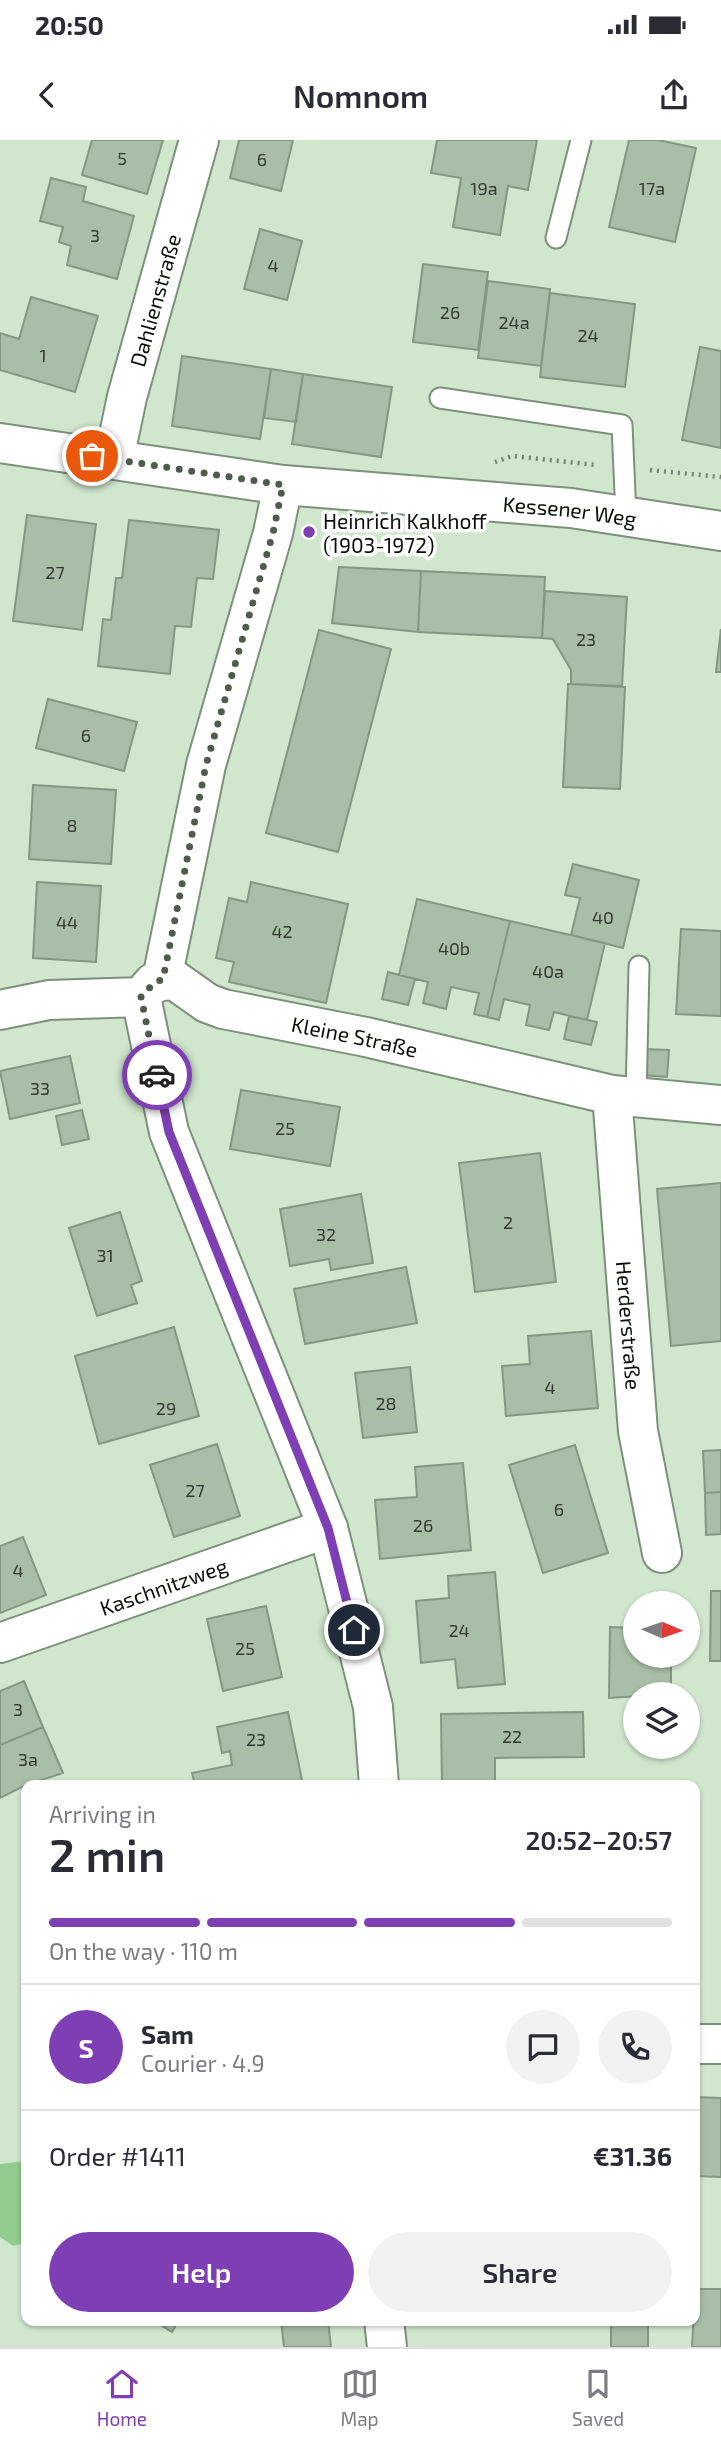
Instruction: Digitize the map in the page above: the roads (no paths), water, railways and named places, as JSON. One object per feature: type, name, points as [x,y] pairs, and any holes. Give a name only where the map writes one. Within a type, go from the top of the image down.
[{"type":"street","name":"Dahlienstraße","points":[[114,459],[127,397],[199,140]]},
{"type":"street","name":"Kessener Weg","points":[[0,443],[283,485],[571,508],[721,531]]},
{"type":"street","points":[[283,485],[273,533],[206,765],[152,988],[169,1132],[328,1528],[373,1707],[379,1780]]},
{"type":"street","name":"Kleine Straße","points":[[0,1010],[49,1000],[152,988],[173,979],[207,1003],[223,1009],[366,1037],[624,1096],[721,1105]]},
{"type":"street","name":"Herderstraße","points":[[624,1096],[638,1431],[662,1553]]},
{"type":"street","name":"Kaschnitzweg","points":[[0,1643],[328,1528]]},
{"type":"street","points":[[700,2044],[721,2045]]},
{"type":"street","points":[[385,2326],[387,2347]]},
{"type":"lane","points":[[556,238],[581,140]]},
{"type":"lane","points":[[440,398],[622,425],[626,516]]},
{"type":"lane","points":[[624,1096],[639,966]]},
{"type":"place","name":"Heinrich Kalkhoff (1903-1972)","points":[[309,532]]}]
